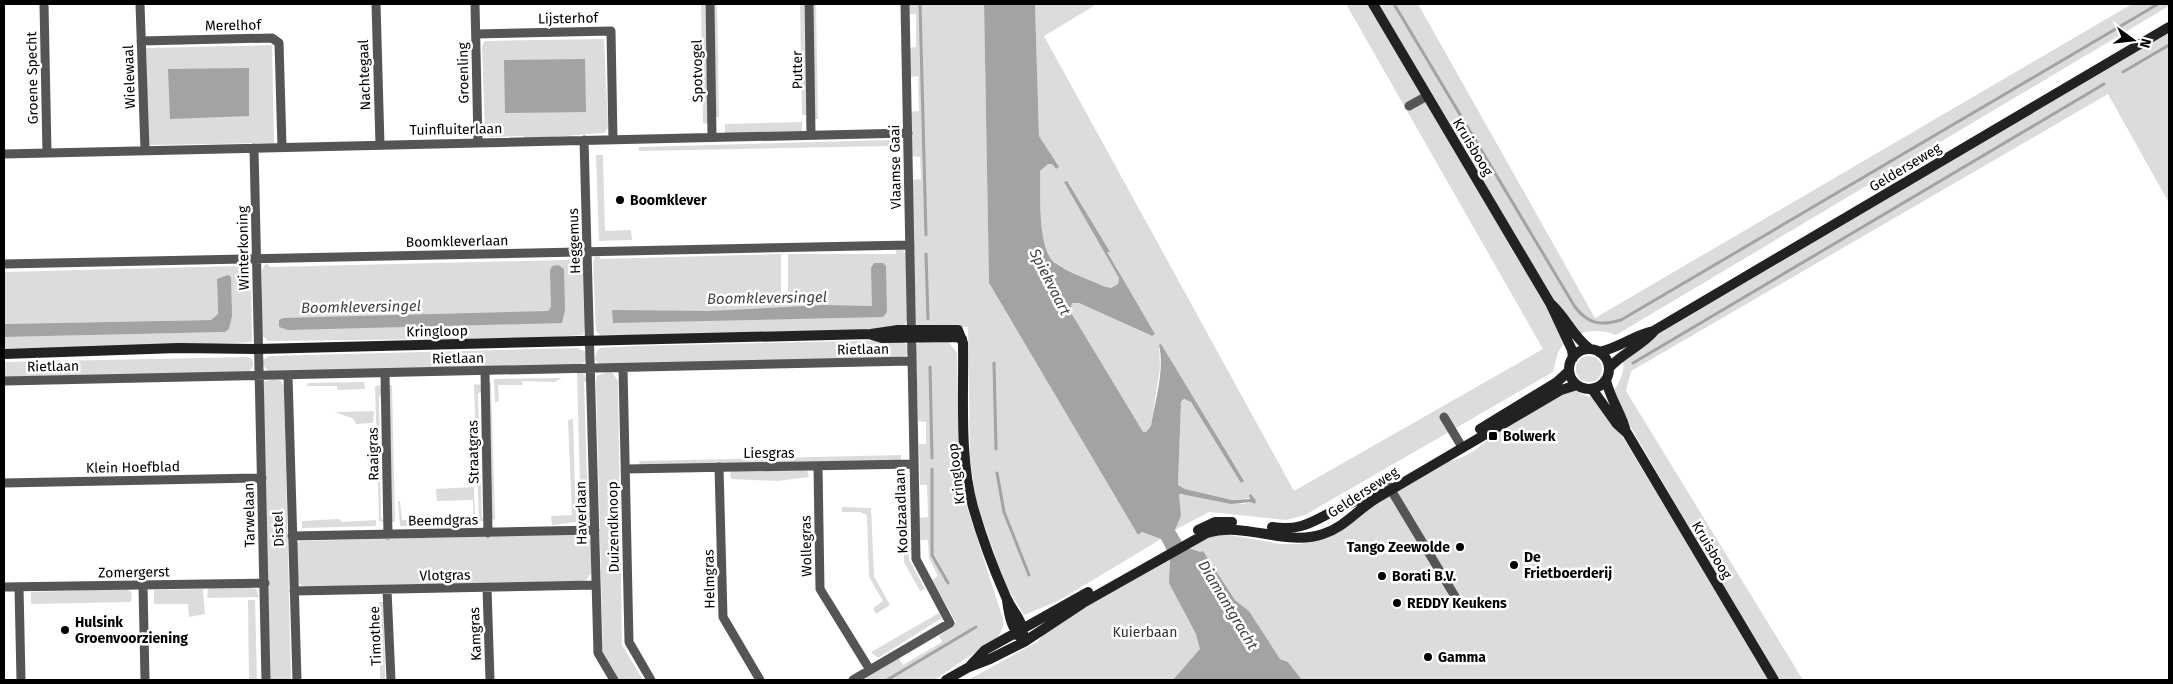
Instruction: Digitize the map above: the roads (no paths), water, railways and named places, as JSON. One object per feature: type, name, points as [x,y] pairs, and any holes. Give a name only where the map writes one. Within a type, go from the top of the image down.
[{"type":"street","name":"Groene Specht","points":[[44,4],[47,153]]},
{"type":"street","name":"Wielewaal","points":[[140,4],[145,150]]},
{"type":"street","name":"Nachtegaal","points":[[376,4],[380,145]]},
{"type":"street","name":"Groenling","points":[[475,4],[478,143]]},
{"type":"street","name":"Spotvogel","points":[[710,4],[712,137]]},
{"type":"street","name":"Putter","points":[[809,4],[812,135]]},
{"type":"street","name":"Vlaamse Gaai","points":[[905,4],[912,334]]},
{"type":"street","name":"Kruisboog","points":[[1373,4],[1550,303],[1572,350],[1573,358]]},
{"type":"street","name":"Gelderseweg","points":[[1594,350],[1612,350],[1646,332],[1655,330],[2169,27]]},
{"type":"street","name":"Lijsterhof","points":[[476,34],[611,31],[613,140]]},
{"type":"street","name":"Merelhof","points":[[141,40],[272,38],[278,43],[282,147]]},
{"type":"street","points":[[1409,106],[1427,96]]},
{"type":"street","name":"Tuinfluiterlaan","points":[[4,154],[908,133]]},
{"type":"street","name":"Heggemus","points":[[584,140],[589,252],[590,341]]},
{"type":"street","name":"Winterkoning","points":[[254,148],[257,349]]},
{"type":"street","name":"Boomkleverlaan","points":[[4,264],[910,245]]},
{"type":"street","name":"Kruisboog","points":[[1550,303],[1559,311],[1581,344],[1594,350]]},
{"type":"street","name":"Gelderseweg","points":[[1609,368],[1617,359],[1648,339],[1655,330]]},
{"type":"street","name":"Kringloop","points":[[4,354],[178,348],[257,349],[871,334],[882,338],[912,334],[956,337],[962,339],[968,483],[982,534],[1007,600],[1008,614],[1020,631],[1024,642]]},
{"type":"street","name":"Koolzaadlaan","points":[[853,680],[950,623],[916,559],[912,334]]},
{"type":"street","name":"Haverlaan","points":[[590,341],[598,653],[614,680]]},
{"type":"street","name":"Tarwelaan","points":[[257,349],[266,680]]},
{"type":"street","points":[[1594,350],[1608,362],[1609,368],[1606,380],[1592,389],[1577,385],[1569,371],[1573,358],[1579,352],[1594,350]]},
{"type":"street","name":"Rietlaan","points":[[4,381],[912,361]]},
{"type":"street","name":"Duizendknoop","points":[[623,368],[629,642],[651,680]]},
{"type":"street","name":"Straatgras","points":[[485,371],[488,533]]},
{"type":"street","name":"Gelderseweg","points":[[1192,536],[1227,528],[1308,538],[1324,534],[1353,518],[1390,487],[1556,382],[1569,371]]},
{"type":"street","name":"Raaigras","points":[[385,373],[388,535]]},
{"type":"street","name":"Distel","points":[[288,376],[297,680]]},
{"type":"street","name":"Kruisboog","points":[[1606,380],[1608,390],[1623,419],[1626,433]]},
{"type":"street","name":"Gelderseweg","points":[[1460,444],[1561,390],[1577,385]]},
{"type":"street","name":"Kruisboog","points":[[1592,389],[1617,424],[1626,433],[1774,680]]},
{"type":"street","points":[[1444,417],[1460,444]]},
{"type":"street","name":"Liesgras","points":[[625,469],[914,464]]},
{"type":"street","name":"Helmgras","points":[[719,467],[723,617],[760,680]]},
{"type":"street","name":"Wollegras","points":[[818,467],[820,589],[870,670]]},
{"type":"street","name":"Klein Hoefblad","points":[[4,483],[262,478]]},
{"type":"street","points":[[1390,487],[1459,603]]},
{"type":"street","name":"Gelderseweg","points":[[946,680],[969,667],[1024,642],[1083,603],[1215,522],[1296,529],[1390,487]]},
{"type":"street","name":"Beemdgras","points":[[292,536],[595,530]]},
{"type":"street","name":"Gelderseweg","points":[[969,667],[985,650],[1159,556]]},
{"type":"street","name":"Zomergerst","points":[[4,588],[264,584]]},
{"type":"street","name":"Vlotgras","points":[[294,591],[596,584]]},
{"type":"street","points":[[143,586],[145,680]]},
{"type":"street","points":[[19,587],[21,680]]},
{"type":"street","name":"Kamgras","points":[[487,588],[490,680]]},
{"type":"street","name":"Timothee","points":[[387,590],[391,680]]},
{"type":"water","points":[[984,4],[1035,4],[1039,136],[1059,167],[1056,169],[1052,164],[1048,164],[1040,171],[1042,232],[1049,255],[1054,262],[1065,269],[1103,286],[1111,288],[1118,284],[1119,278],[1064,182],[1067,181],[1110,252],[1107,252],[1155,334],[1152,336],[1079,303],[1072,303],[1070,311],[1143,432],[1146,432],[1151,426],[1160,375],[1161,355],[1159,345],[1161,344],[1244,481],[1241,483],[1191,402],[1184,399],[1181,402],[1178,485],[1185,489],[1232,500],[1250,499],[1249,495],[1251,494],[1256,501],[1255,504],[1251,502],[1231,504],[1181,494],[1179,495],[1181,516],[1175,530],[1185,547],[1200,552],[1203,551],[1235,600],[1249,611],[1280,659],[1288,662],[1302,680],[1173,680],[1200,649],[1196,634],[1169,583],[1170,556],[1161,539],[1142,532],[1138,535],[989,283]]},
{"type":"water","points":[[585,59],[586,112],[505,113],[504,60]]},
{"type":"water","points":[[249,68],[249,116],[170,119],[168,69]]},
{"type":"water","points":[[874,263],[883,263],[886,266],[887,312],[883,317],[613,323],[612,310],[709,311],[824,305],[872,306],[871,268]]},
{"type":"water","points":[[558,265],[564,269],[565,310],[562,323],[288,330],[279,327],[279,320],[283,318],[548,311],[551,307],[550,271],[552,266]]},
{"type":"water","points":[[228,275],[231,277],[232,316],[229,329],[225,332],[4,337],[4,324],[211,320],[218,314],[217,279]]},
{"type":"waterway","points":[[920,4],[926,235]]},
{"type":"waterway","points":[[1394,4],[1575,307],[1585,317],[1601,323],[1621,320],[2158,4]]},
{"type":"waterway","points":[[2123,72],[2169,45]]},
{"type":"waterway","points":[[1633,363],[2104,84]]},
{"type":"waterway","points":[[926,254],[928,319]]},
{"type":"waterway","points":[[994,363],[996,449]]},
{"type":"waterway","points":[[930,367],[932,458]]},
{"type":"waterway","points":[[932,469],[932,555],[948,583]]},
{"type":"waterway","points":[[997,473],[1004,512],[1029,575]]},
{"type":"waterway","points":[[887,680],[976,627]]},
{"type":"place","name":"Boomklever","points":[[620,200]]},
{"type":"place","name":"Bolwerk","points":[[1493,436]]},
{"type":"place","name":"Tango Zeewolde","points":[[1460,547]]},
{"type":"place","name":"De Frietboerderij","points":[[1514,565]]},
{"type":"place","name":"Borati B.V.","points":[[1382,576]]},
{"type":"place","name":"REDDY Keukens","points":[[1397,603]]},
{"type":"place","name":"Hulsink Groenvoorziening","points":[[65,630]]},
{"type":"place","name":"Gamma","points":[[1428,657]]},
{"type":"water label","name":"Spiekvaart","points":[[1050,282]]},
{"type":"water label","name":"Boomkleversingel","points":[[767,298]]},
{"type":"water label","name":"Boomkleversingel","points":[[361,307]]},
{"type":"water label","name":"Diamantgracht","points":[[1228,605]]},
{"type":"park label","name":"Kuierbaan","points":[[1145,632]]}]
